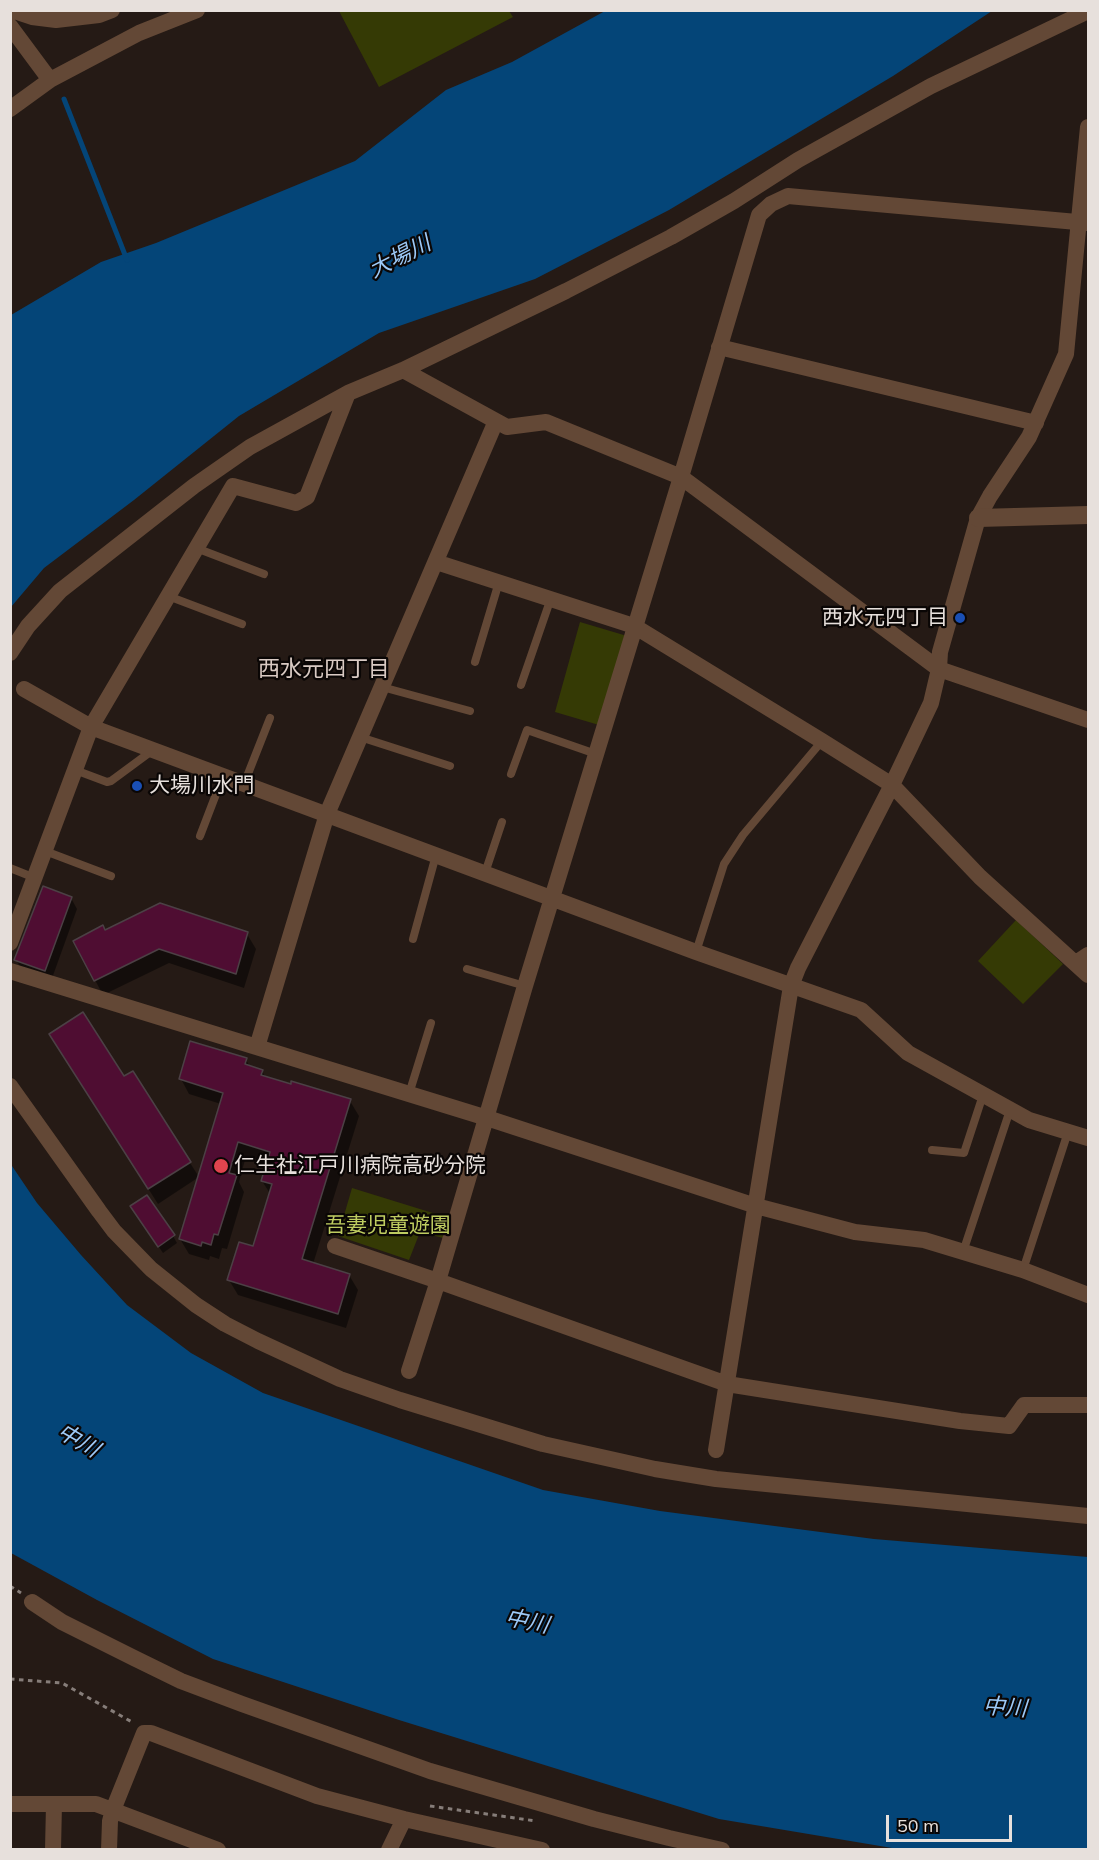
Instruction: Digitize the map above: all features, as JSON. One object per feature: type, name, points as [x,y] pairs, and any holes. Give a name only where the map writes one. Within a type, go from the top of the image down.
[{"type":"street","points":[[11,10],[32,17],[56,20],[99,15],[112,10]]},
{"type":"street","points":[[140,33],[165,10]]},
{"type":"street","points":[[10,109],[50,80],[140,33],[197,10]]},
{"type":"street","points":[[10,653],[27,626],[60,591],[194,486],[250,447],[348,393],[403,370],[566,291],[670,237],[734,201],[798,160],[931,86],[1089,11]]},
{"type":"street","points":[[10,26],[50,80]]},
{"type":"street","points":[[716,1450],[791,986],[931,703],[939,669],[940,652],[978,518],[1029,437],[1066,354],[1084,223],[1089,127]]},
{"type":"street","points":[[409,1371],[759,215],[771,204],[788,196],[1084,223]]},
{"type":"street","points":[[719,347],[1036,423]]},
{"type":"street","points":[[403,370],[507,427],[546,422],[681,477],[939,669],[1089,720]]},
{"type":"street","points":[[10,944],[91,727],[233,486],[296,503],[307,497],[348,393]]},
{"type":"street","points":[[257,1047],[327,814],[496,421]]},
{"type":"street","points":[[978,518],[1089,515]]},
{"type":"street","points":[[435,562],[634,626],[822,741],[892,785],[980,877],[1084,964]]},
{"type":"street","points":[[24,689],[91,727],[696,952],[861,1010],[908,1053],[1029,1120],[1089,1138]]},
{"type":"street","points":[[10,971],[486,1118],[756,1206],[855,1232],[924,1240],[1023,1270],[1089,1295]]},
{"type":"street","points":[[10,1086],[114,1231],[151,1269],[196,1305],[225,1324],[340,1379],[543,1444],[655,1469],[716,1479],[1088,1514]]},
{"type":"street","points":[[335,1246],[727,1384],[960,1421],[1009,1426],[1023,1405],[1089,1405]]},
{"type":"street","points":[[32,1602],[62,1622],[181,1681],[242,1704],[441,1774],[594,1819],[722,1850]]},
{"type":"street","points":[[109,1850],[112,1810],[144,1733],[151,1733],[317,1796],[497,1844],[542,1850]]},
{"type":"street","points":[[10,1804],[96,1804],[218,1850]]},
{"type":"street","points":[[53,1850],[54,1804]]},
{"type":"street","points":[[389,1850],[404,1819]]},
{"type":"lane","points":[[196,548],[264,574]]},
{"type":"lane","points":[[475,663],[499,582]]},
{"type":"lane","points":[[168,596],[242,624]]},
{"type":"lane","points":[[521,686],[551,598]]},
{"type":"lane","points":[[382,687],[470,711]]},
{"type":"lane","points":[[244,784],[270,718]]},
{"type":"lane","points":[[511,774],[527,730],[597,754]]},
{"type":"lane","points":[[360,737],[450,766]]},
{"type":"lane","points":[[696,952],[724,864],[743,835],[822,741]]},
{"type":"lane","points":[[75,770],[106,782],[111,781],[153,750]]},
{"type":"lane","points":[[200,836],[223,776]]},
{"type":"lane","points":[[485,873],[502,822]]},
{"type":"lane","points":[[45,851],[111,876]]},
{"type":"lane","points":[[413,939],[436,855]]},
{"type":"lane","points":[[10,868],[35,878]]},
{"type":"lane","points":[[467,969],[525,986]]},
{"type":"lane","points":[[409,1094],[431,1023]]},
{"type":"lane","points":[[932,1150],[964,1153],[983,1095]]},
{"type":"lane","points":[[963,1252],[1010,1110]]},
{"type":"lane","points":[[1023,1270],[1068,1132]]},
{"type":"path","points":[[10,1679],[62,1683],[137,1725],[144,1733]]},
{"type":"path","points":[[430,1806],[545,1822]]},
{"type":"green space","points":[[339,11],[509,11],[513,17],[379,87]]},
{"type":"green space","points":[[580,622],[627,636],[599,725],[555,712]]},
{"type":"green space","points":[[1016,920],[1063,964],[1023,1004],[978,961]]},
{"type":"green space","name":"吾妻児童遊園","points":[[352,1188],[449,1218],[443,1238],[420,1232],[409,1260],[338,1236]]},
{"type":"water","name":"大場川","points":[[605,11],[992,11],[893,76],[669,210],[535,279],[379,333],[239,416],[44,568],[11,607],[11,315],[101,262],[156,243],[355,161],[446,90],[512,62]]},
{"type":"water","name":"中川","points":[[10,1163],[37,1203],[127,1305],[191,1353],[263,1393],[543,1490],[660,1511],[874,1539],[1088,1557],[1088,1849],[898,1849],[719,1819],[399,1720],[213,1659],[11,1553]]},
{"type":"building","points":[[43,886],[72,897],[45,971],[14,960]]},
{"type":"building","points":[[160,903],[248,932],[236,974],[159,949],[94,981],[73,941],[103,925],[105,930]]},
{"type":"building","points":[[83,1012],[124,1076],[133,1071],[191,1162],[148,1189],[49,1034]]},
{"type":"building","points":[[190,1041],[247,1058],[245,1064],[263,1070],[261,1075],[291,1084],[291,1081],[351,1099],[302,1259],[350,1274],[338,1314],[227,1280],[239,1242],[253,1246],[272,1184],[261,1181],[270,1152],[238,1142],[229,1173],[237,1175],[218,1235],[214,1234],[211,1245],[202,1242],[201,1246],[179,1239],[223,1093],[179,1079]]},
{"type":"building","points":[[147,1195],[175,1235],[158,1247],[130,1206]]},
{"type":"waterway","points":[[64,99],[127,260]]},
{"type":"place","name":"西水元四丁目","points":[[960,618]]},
{"type":"place","name":"大場川水門","points":[[137,786]]},
{"type":"place","name":"仁生社江戸川病院高砂分院","points":[[221,1166]]},
{"type":"district","name":"西水元四丁目","points":[[324,669]]}]
